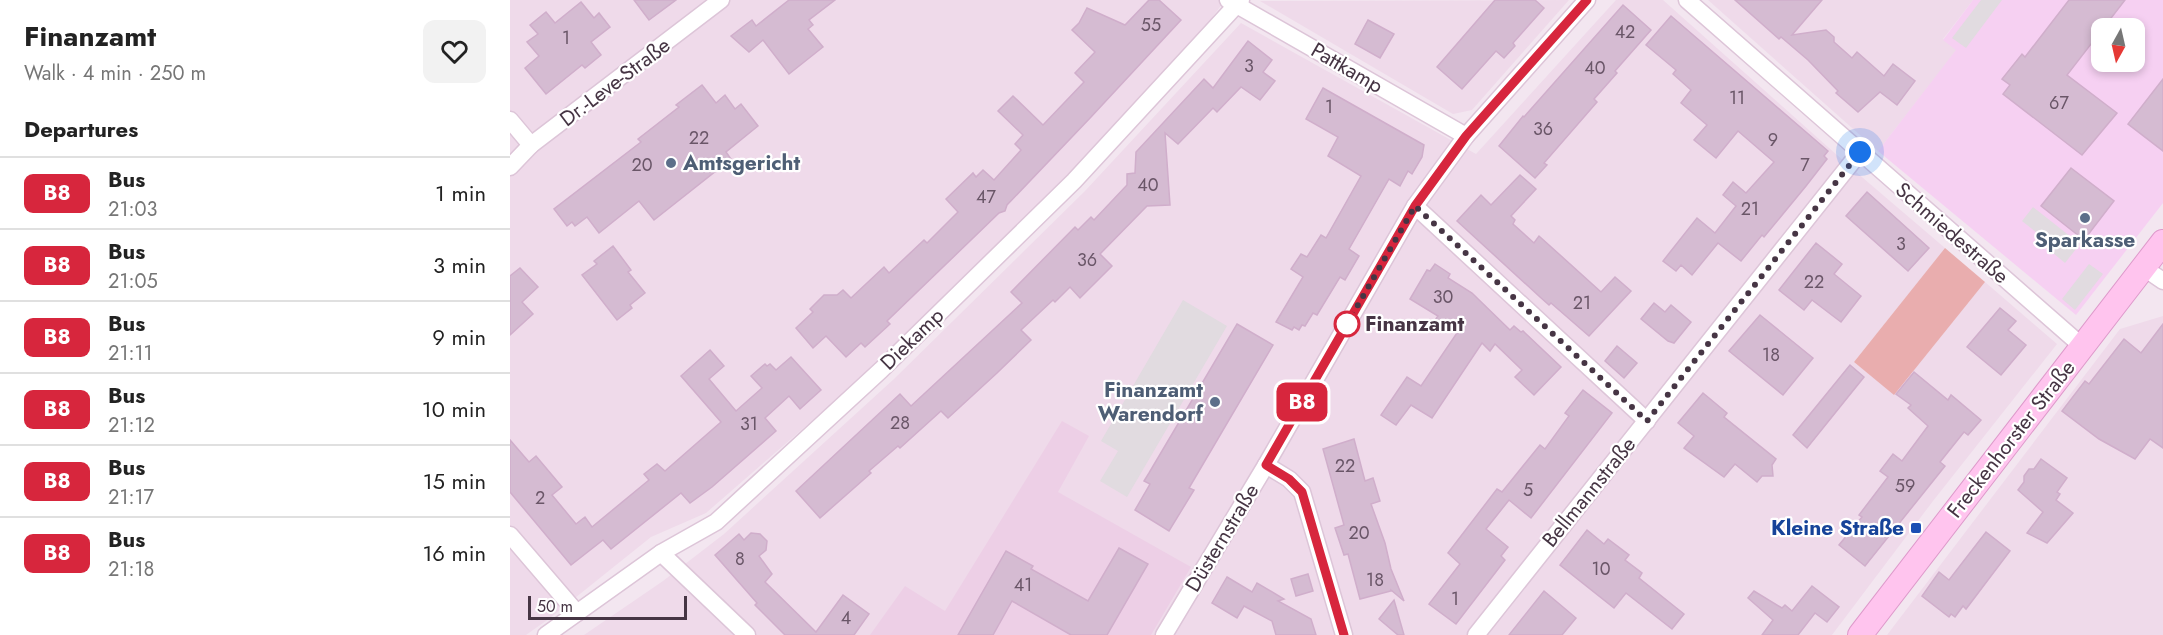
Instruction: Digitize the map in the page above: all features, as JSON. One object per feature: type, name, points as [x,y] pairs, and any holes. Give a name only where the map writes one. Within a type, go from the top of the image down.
[{"type":"main road","name":"Freckenhorster Straße","points":[[1865,633],[2083,346],[2153,275],[2163,242]]},
{"type":"street","name":"Dr.-Leve-Straße","points":[[510,166],[531,146],[721,0]]},
{"type":"street","name":"Düsternstraße","points":[[1164,635],[1266,465],[1415,206],[1466,136],[1587,0]]},
{"type":"street","name":"Schmiedestraße","points":[[1687,0],[2083,346]]},
{"type":"street","name":"Pattkamp","points":[[1235,2],[1466,136]]},
{"type":"street","name":"Diekamp","points":[[546,635],[661,553],[716,522],[880,370],[1074,181],[1235,2]]},
{"type":"street","points":[[510,120],[531,146]]},
{"type":"street","name":"Bellmannstraße","points":[[1476,635],[1860,152]]},
{"type":"street","points":[[1415,206],[1647,421]]},
{"type":"street","points":[[1266,465],[1289,479],[1302,492],[1344,635]]},
{"type":"street","points":[[510,534],[577,613]]},
{"type":"street","points":[[661,553],[747,635]]},
{"type":"shaded area","points":[[510,0],[1225,0],[1211,19],[1069,175],[876,365],[706,513],[651,537],[526,635],[510,635]]},
{"type":"shaded area","points":[[1569,0],[1472,110],[1453,114],[1260,1]]},
{"type":"shaded area","points":[[1616,0],[1663,0],[1945,248],[1854,362],[1894,394],[1985,282],[2057,344],[1933,501],[1832,635],[584,635],[663,581],[724,534],[894,379],[1085,191],[1241,23],[1476,154]]},
{"type":"shaded area","points":[[1708,0],[1973,0],[1943,39],[1957,50],[1878,151]]},
{"type":"shaded area","points":[[1973,0],[2163,0],[2163,203],[2076,315],[1878,151],[1956,50],[1943,40]]},
{"type":"shaded area","points":[[1981,0],[2002,0],[1966,48],[1952,38]]},
{"type":"shaded area","points":[[2033,207],[2080,244],[2065,263],[2053,253],[2056,248],[2022,221]]},
{"type":"shaded area","points":[[1945,248],[1985,282],[1894,395],[1854,362]]},
{"type":"shaded area","points":[[2089,264],[2103,274],[2075,310],[2062,299]]},
{"type":"shaded area","points":[[1183,300],[1227,326],[1127,497],[1100,481],[1118,451],[1101,441]]},
{"type":"shaded area","points":[[2163,316],[2163,635],[1887,635],[2120,329]]},
{"type":"shaded area","points":[[1062,421],[1089,436],[1058,492],[1191,567],[1151,635],[870,635],[905,586],[945,611]]},
{"type":"building","points":[[634,0],[676,0],[649,20]]},
{"type":"building","points":[[789,0],[835,0],[809,20],[813,25],[808,29],[823,47],[789,74],[763,40],[749,52],[731,36],[752,20],[756,26]]},
{"type":"building","points":[[1149,0],[1159,0],[1181,20],[1007,205],[1005,211],[999,213],[887,321],[890,324],[865,347],[861,343],[846,357],[826,336],[813,348],[796,328],[813,312],[810,309],[824,295],[837,295],[843,290],[851,298],[884,267],[889,273],[924,240],[927,243],[958,212],[946,199],[973,173],[976,177],[983,170],[994,180],[1021,150],[1015,144],[1023,135],[998,111],[1013,96],[1043,125],[1084,82],[1075,73],[1095,52],[1072,30],[1079,23],[1087,8],[1125,25]]},
{"type":"building","points":[[1495,0],[1535,0],[1544,8],[1513,43],[1515,46],[1504,58],[1496,51],[1462,89],[1437,67]]},
{"type":"building","points":[[1735,0],[1822,0],[1792,35],[1826,30],[1834,37],[1834,42],[1852,58],[1857,52],[1884,76],[1893,64],[1915,81],[1897,105],[1880,92],[1858,112],[1836,93],[1838,91],[1808,60],[1781,37],[1779,39]]},
{"type":"building","points":[[2069,0],[2125,0],[2111,18],[2091,18],[2091,44],[2067,75],[2117,113],[2082,155],[2003,94],[2010,85],[2002,79],[2022,54],[2025,57]]},
{"type":"building","points":[[581,2],[594,18],[599,13],[610,27],[591,42],[601,55],[585,68],[582,65],[546,94],[525,68],[539,56],[527,42],[538,34],[530,25],[546,12],[555,23]]},
{"type":"building","points":[[1623,5],[1651,30],[1615,71],[1617,73],[1594,99],[1597,102],[1544,163],[1547,165],[1535,178],[1499,146]]},
{"type":"building","points":[[1671,16],[1828,151],[1824,156],[1827,159],[1806,186],[1741,261],[1718,243],[1692,275],[1681,265],[1676,271],[1663,261],[1697,218],[1715,233],[1736,206],[1723,195],[1733,182],[1746,193],[1774,162],[1738,131],[1716,158],[1694,140],[1707,125],[1681,103],[1691,90],[1673,74],[1676,70],[1646,45]]},
{"type":"building","points":[[1368,20],[1394,34],[1380,58],[1355,44]]},
{"type":"building","points":[[1248,41],[1272,60],[1263,72],[1275,81],[1260,100],[1241,87],[1217,112],[1213,108],[1178,144],[1165,133],[1170,205],[1147,206],[1100,254],[1112,266],[1080,298],[1070,287],[1055,302],[1053,300],[1021,330],[1031,340],[997,373],[948,418],[941,411],[900,448],[898,446],[820,518],[796,491],[900,394],[911,406],[1022,303],[1011,292],[1075,227],[1078,230],[1091,217],[1094,220],[1127,185],[1127,174],[1135,173],[1136,152],[1204,79],[1213,88]]},
{"type":"building","points":[[2163,79],[2163,151],[2128,124]]},
{"type":"building","points":[[702,85],[716,103],[725,95],[735,109],[741,104],[758,126],[726,152],[731,159],[654,220],[639,201],[599,233],[587,217],[575,226],[572,222],[567,226],[554,209],[641,142],[638,139],[679,107],[676,105]]},
{"type":"building","points":[[1323,88],[1424,145],[1422,157],[1412,174],[1408,171],[1400,186],[1389,179],[1349,249],[1359,256],[1345,280],[1340,277],[1317,315],[1313,313],[1305,326],[1302,325],[1299,330],[1294,327],[1292,330],[1276,322],[1303,277],[1291,269],[1301,254],[1307,257],[1321,235],[1326,238],[1361,176],[1328,156],[1338,137],[1306,119]]},
{"type":"building","points":[[2071,168],[2114,201],[2084,240],[2041,206]]},
{"type":"building","points":[[1520,175],[1536,189],[1511,216],[1515,220],[1513,224],[1534,243],[1539,236],[1601,292],[1615,277],[1631,291],[1589,336],[1551,303],[1549,305],[1457,221],[1481,195],[1491,205]]},
{"type":"building","points":[[1867,192],[1929,248],[1908,271],[1846,216]]},
{"type":"building","points":[[1816,243],[1842,264],[1834,274],[1861,296],[1841,322],[1812,300],[1804,310],[1779,290]]},
{"type":"building","points":[[613,246],[631,270],[628,272],[645,293],[617,320],[582,275],[597,264],[594,261]]},
{"type":"building","points":[[1435,264],[1450,274],[1448,278],[1472,293],[1510,330],[1514,326],[1521,332],[1523,331],[1561,367],[1534,395],[1515,377],[1522,370],[1495,344],[1490,351],[1482,343],[1432,418],[1411,405],[1396,425],[1381,415],[1407,377],[1421,386],[1457,333],[1435,320],[1438,316],[1410,299],[1427,270],[1430,271]]},
{"type":"building","points":[[520,268],[538,287],[522,302],[533,314],[510,335],[510,276]]},
{"type":"building","points":[[1654,303],[1665,312],[1671,305],[1691,322],[1674,343],[1668,341],[1641,319]]},
{"type":"building","points":[[2000,308],[2016,321],[2008,330],[2026,345],[2001,375],[1967,347]]},
{"type":"building","points":[[1760,315],[1813,358],[1783,395],[1729,351]]},
{"type":"building","name":"Finanzamt Warendorf","points":[[1237,324],[1273,345],[1189,488],[1194,490],[1169,531],[1135,510],[1150,484],[1144,481]]},
{"type":"building","points":[[2163,324],[2163,448],[2150,439],[2135,459],[2099,439],[2062,411],[2085,381],[2089,384],[2124,339],[2141,353]]},
{"type":"building","points":[[1617,346],[1637,363],[1624,378],[1605,361]]},
{"type":"building","points":[[710,350],[724,366],[709,379],[736,411],[762,388],[751,376],[765,364],[767,366],[770,364],[776,370],[791,357],[821,390],[800,409],[789,396],[765,418],[776,431],[712,487],[690,503],[681,493],[611,549],[603,540],[571,565],[510,492],[510,440],[529,462],[536,456],[562,487],[552,495],[576,524],[585,517],[592,527],[649,480],[644,474],[657,464],[665,471],[721,422],[681,376]]},
{"type":"building","points":[[1850,365],[1864,377],[1807,448],[1793,435]]},
{"type":"building","points":[[1914,372],[1948,400],[1951,395],[1981,420],[1968,435],[1964,432],[1940,462],[1945,466],[1865,566],[1839,545],[1862,517],[1859,515],[1888,477],[1880,471],[1893,454],[1902,461],[1928,426],[1908,408],[1911,405],[1896,394]]},
{"type":"building","points":[[1583,390],[1612,413],[1531,518],[1509,500],[1486,529],[1508,547],[1501,556],[1505,560],[1456,624],[1429,604],[1460,564],[1448,553],[1497,489],[1502,492],[1540,445],[1545,449],[1569,416],[1565,413]]},
{"type":"building","points":[[1703,393],[1727,413],[1724,417],[1776,459],[1772,465],[1773,476],[1762,476],[1757,482],[1735,464],[1724,477],[1684,448],[1694,436],[1678,423]]},
{"type":"building","points":[[1354,439],[1365,481],[1373,478],[1380,501],[1371,504],[1385,543],[1391,569],[1404,601],[1391,590],[1360,599],[1348,554],[1344,555],[1335,528],[1344,525],[1323,449]]},
{"type":"building","points":[[2041,459],[2067,478],[2057,492],[2060,494],[2056,500],[2073,513],[2047,543],[2027,533],[2043,512],[2018,490],[2029,469],[2034,469]]},
{"type":"building","points":[[1587,530],[1604,544],[1608,539],[1629,555],[1625,560],[1642,573],[1639,578],[1684,614],[1672,629],[1626,593],[1614,608],[1560,565]]},
{"type":"building","points":[[1986,532],[2010,551],[1966,609],[1963,606],[1955,617],[1951,614],[1949,617],[1922,596],[1939,572],[1949,580]]},
{"type":"building","points":[[751,533],[760,534],[767,541],[766,550],[759,556],[772,574],[765,582],[816,632],[843,595],[869,614],[854,635],[785,635],[755,605],[757,603],[715,555],[739,534],[744,540]]},
{"type":"building","points":[[1119,548],[1148,564],[1107,635],[1071,635],[1012,601],[993,635],[958,635],[1006,551],[1033,566],[1031,569],[1088,601]]},
{"type":"building","points":[[1308,574],[1313,591],[1296,596],[1291,579]]},
{"type":"building","points":[[1227,577],[1252,592],[1257,583],[1284,599],[1278,601],[1311,619],[1316,635],[1276,635],[1272,621],[1244,606],[1237,618],[1212,603]]},
{"type":"building","points":[[1812,586],[1839,607],[1827,622],[1815,613],[1798,635],[1762,635],[1773,620],[1748,598],[1754,591],[1782,608],[1785,605],[1792,611]]},
{"type":"building","points":[[1544,591],[1576,618],[1562,635],[1509,635]]},
{"type":"building","points":[[1394,600],[1404,635],[1398,635],[1379,619]]},
{"type":"bus line","name":"B8","points":[[1344,635],[1302,492],[1289,479],[1266,465],[1415,206],[1466,136],[1587,0]]},
{"type":"place","name":"Amtsgericht","points":[[671,163]]},
{"type":"place","name":"Sparkasse","points":[[2085,218]]},
{"type":"place","name":"Finanzamt","points":[[1347,324]]},
{"type":"place","name":"Finanzamt Warendorf","points":[[1215,402]]},
{"type":"place","name":"Kleine Straße","points":[[1916,528]]},
{"type":"route","points":[[1347,324],[1415,206],[1647,421],[1860,152]]}]
